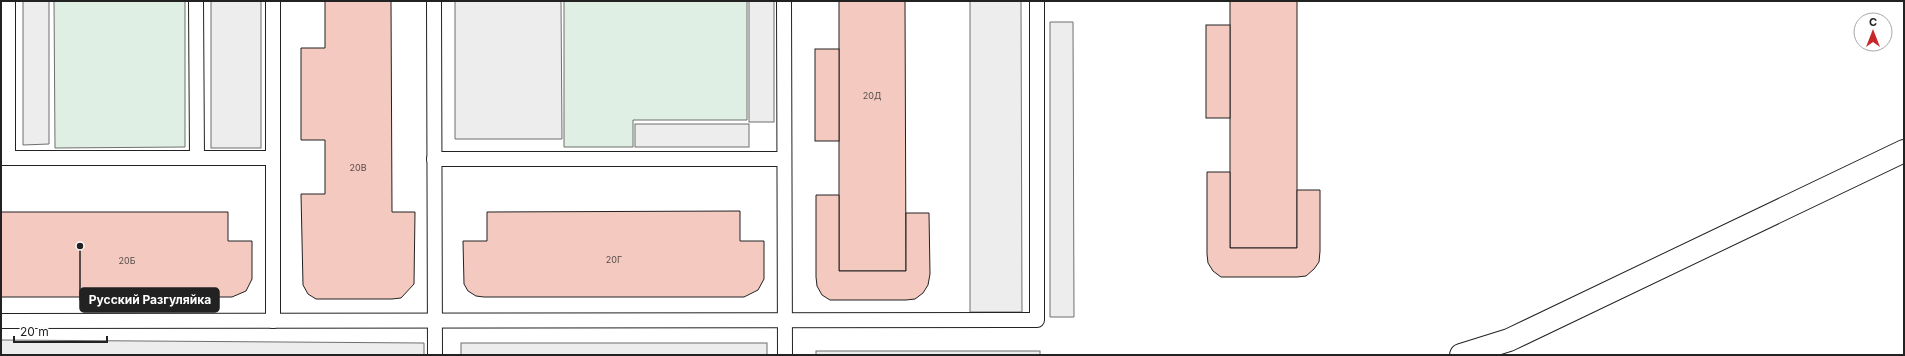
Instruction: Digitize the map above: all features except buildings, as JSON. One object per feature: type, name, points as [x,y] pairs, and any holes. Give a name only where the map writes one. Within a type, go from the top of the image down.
[{"type":"street","points":[[1461,355],[1509,340],[1904,151]]},
{"type":"lane","points":[[8,1],[5,158],[273,158]]},
{"type":"lane","points":[[196,1],[197,158]]},
{"type":"lane","points":[[273,1],[273,321]]},
{"type":"lane","points":[[434,1],[434,355]]},
{"type":"lane","points":[[784,1],[785,355]]},
{"type":"lane","points":[[1,322],[1038,320],[1037,1]]},
{"type":"lane","points":[[434,160],[784,159]]},
{"type":"green space","points":[[54,1],[185,1],[185,147],[55,148]]},
{"type":"green space","points":[[564,1],[747,1],[747,120],[633,120],[633,147],[564,147]]},
{"type":"shaded area","points":[[23,1],[49,1],[49,144],[23,145]]},
{"type":"shaded area","points":[[211,1],[261,1],[261,148],[211,148]]},
{"type":"shaded area","points":[[455,1],[561,1],[562,139],[455,139]]},
{"type":"shaded area","points":[[749,1],[774,1],[774,122],[749,122]]},
{"type":"shaded area","points":[[970,1],[1021,1],[1022,312],[970,312]]},
{"type":"shaded area","points":[[1050,22],[1073,22],[1074,317],[1050,317]]},
{"type":"shaded area","points":[[635,124],[749,124],[749,147],[635,147]]},
{"type":"shaded area","points":[[1,340],[424,343],[424,355],[1,355]]},
{"type":"shaded area","points":[[461,343],[767,343],[767,355],[461,355]]},
{"type":"shaded area","points":[[816,351],[1040,351],[1040,355],[816,355]]},
{"type":"place","name":"Русский Разгуляйка","points":[[80,246]]}]
